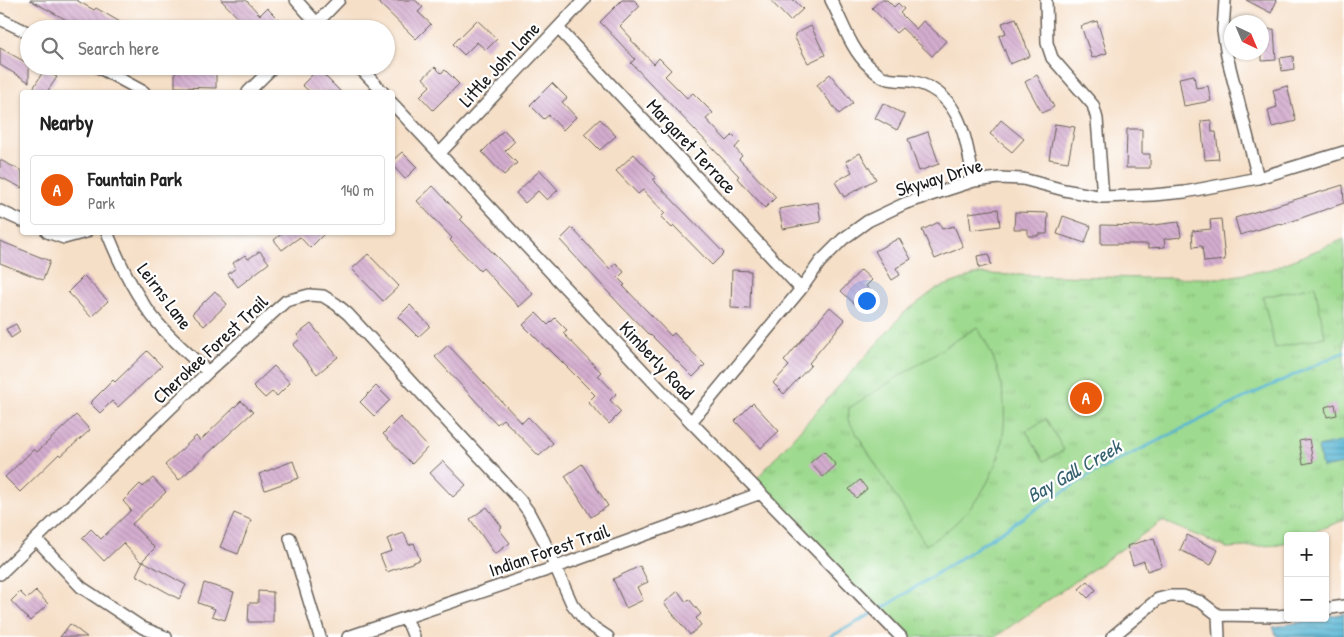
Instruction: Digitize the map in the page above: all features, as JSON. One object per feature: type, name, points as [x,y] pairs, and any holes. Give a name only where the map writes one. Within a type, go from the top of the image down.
[{"type":"street","points":[[296,0],[312,20]]},
{"type":"street","points":[[323,20],[339,0]]},
{"type":"street","name":"Little John Lane","points":[[440,153],[584,0]]},
{"type":"street","points":[[831,0],[855,48],[868,66],[887,79],[910,81],[929,86],[947,99],[956,113],[974,181]]},
{"type":"street","points":[[1046,0],[1047,43],[1052,58],[1093,105],[1097,119],[1103,197]]},
{"type":"street","points":[[1225,0],[1223,31],[1226,56],[1258,178]]},
{"type":"street","points":[[0,19],[20,29]]},
{"type":"street","name":"Margaret Terrace","points":[[558,28],[800,289]]},
{"type":"street","points":[[113,75],[140,90]]},
{"type":"street","points":[[250,90],[265,75]]},
{"type":"street","points":[[367,75],[381,90]]},
{"type":"street","name":"Kimberly Road","points":[[395,106],[691,422],[897,633]]},
{"type":"street","name":"Skyway Drive","points":[[691,422],[820,262],[842,239],[868,221],[906,204],[974,181],[999,178],[1023,179],[1064,190],[1103,197],[1153,196],[1258,178],[1344,152]]},
{"type":"street","points":[[0,211],[20,220]]},
{"type":"street","points":[[56,235],[64,238],[75,235]]},
{"type":"street","name":"Leirns Lane","points":[[108,235],[118,261],[139,297],[163,329],[208,372]]},
{"type":"street","name":"Cherokee Forest Trail","points":[[0,574],[208,372],[286,301],[309,295],[323,296],[348,314],[416,385],[520,500],[528,511],[556,567],[565,591],[579,614],[587,623],[608,637]]},
{"type":"street","name":"Indian Forest Trail","points":[[348,637],[556,567],[761,493]]},
{"type":"street","points":[[290,538],[320,637]]},
{"type":"street","points":[[36,539],[81,587],[143,628],[166,637]]},
{"type":"street","points":[[1112,637],[1158,599],[1170,596],[1183,596],[1201,602],[1218,615],[1284,615]]},
{"type":"street","points":[[1329,608],[1344,606]]},
{"type":"street","points":[[1218,615],[1219,637]]},
{"type":"street","points":[[406,618],[414,637]]},
{"type":"green space","points":[[1344,239],[1344,520],[1312,532],[1284,532],[1284,543],[1279,545],[1227,548],[1162,521],[995,637],[901,637],[752,484],[904,313],[936,289],[977,274],[1223,278],[1272,269]]},
{"type":"green space","points":[[1315,286],[1325,337],[1275,348],[1263,297]]},
{"type":"green space","points":[[977,327],[993,357],[1002,388],[1004,418],[1001,448],[991,476],[975,502],[953,525],[926,545],[848,420],[849,408]]},
{"type":"green space","points":[[1046,419],[1064,450],[1044,461],[1026,431]]},
{"type":"water","points":[[1344,441],[1344,464],[1322,468],[1318,447]]},
{"type":"water","points":[[1344,613],[1344,637],[1277,637],[1273,627],[1302,622],[1329,622],[1329,616]]},
{"type":"building","points":[[30,0],[76,0],[94,10],[96,8],[117,20],[67,20]]},
{"type":"building","points":[[221,0],[246,0],[260,15],[267,8],[279,20],[240,20]]},
{"type":"building","points":[[376,0],[415,0],[423,7],[418,12],[431,24],[416,39]]},
{"type":"building","points":[[622,0],[634,0],[640,6],[620,26],[631,40],[654,64],[659,58],[671,70],[665,76],[687,98],[693,93],[713,113],[706,119],[727,141],[733,135],[740,142],[735,148],[742,156],[739,159],[776,197],[765,208],[737,178],[739,176],[631,63],[635,59],[600,22]]},
{"type":"building","points":[[770,0],[794,0],[803,9],[790,21]]},
{"type":"building","points":[[881,0],[887,0],[894,7],[898,3],[904,9],[900,13],[916,29],[923,21],[946,41],[932,56],[902,28],[896,33],[872,8]]},
{"type":"building","points":[[1246,0],[1277,0],[1271,13]]},
{"type":"building","points":[[1016,18],[1030,56],[1010,64],[999,36],[1006,33],[1002,23]]},
{"type":"building","points":[[477,20],[497,39],[486,50],[477,42],[464,55],[453,44]]},
{"type":"building","points":[[1097,21],[1107,53],[1092,58],[1081,26]]},
{"type":"building","points":[[811,26],[825,55],[808,63],[795,38],[795,34]]},
{"type":"building","points":[[1269,29],[1274,29],[1276,60],[1262,61],[1269,60]]},
{"type":"building","points":[[0,48],[20,59],[20,75],[29,75],[29,82],[0,65]]},
{"type":"building","points":[[1293,56],[1294,69],[1282,71],[1280,58]]},
{"type":"building","points":[[435,67],[441,73],[445,70],[459,84],[433,110],[420,96],[430,86],[423,78]]},
{"type":"building","points":[[830,74],[853,103],[839,114],[817,85]]},
{"type":"building","points":[[41,75],[53,75],[57,77],[48,90],[32,90]]},
{"type":"building","points":[[175,75],[216,75],[216,88],[175,87]]},
{"type":"building","points":[[312,75],[324,75],[339,90],[308,90],[302,85]]},
{"type":"building","points":[[1037,75],[1054,107],[1042,113],[1025,82]]},
{"type":"building","points":[[1194,75],[1196,88],[1208,86],[1211,101],[1184,106],[1179,78]]},
{"type":"building","points":[[552,83],[567,98],[562,102],[576,117],[563,130],[549,115],[544,119],[530,105]]},
{"type":"building","points":[[1287,86],[1296,121],[1272,127],[1268,110],[1277,107],[1273,90]]},
{"type":"building","points":[[883,103],[905,115],[897,130],[875,118]]},
{"type":"building","points":[[600,119],[616,136],[600,150],[584,134]]},
{"type":"building","points":[[1001,120],[1024,139],[1012,152],[990,134]]},
{"type":"building","points":[[1211,120],[1212,132],[1216,132],[1219,159],[1205,160],[1201,121]]},
{"type":"building","points":[[1055,124],[1075,127],[1068,162],[1049,159]]},
{"type":"building","points":[[1127,129],[1142,129],[1142,154],[1150,154],[1150,168],[1126,168]]},
{"type":"building","points":[[504,130],[515,141],[505,151],[517,163],[504,175],[482,152]]},
{"type":"building","points":[[928,132],[939,164],[919,171],[908,139]]},
{"type":"building","points":[[402,152],[417,167],[405,179],[395,168],[395,158]]},
{"type":"building","points":[[860,153],[876,179],[844,197],[835,182],[852,172],[846,161]]},
{"type":"building","points":[[634,154],[656,177],[653,180],[724,253],[712,265],[674,226],[672,228],[661,217],[665,213],[643,190],[638,194],[616,171]]},
{"type":"building","points":[[0,160],[20,170],[20,187],[0,177]]},
{"type":"building","points":[[540,170],[558,190],[547,200],[538,191],[525,203],[516,193]]},
{"type":"building","points":[[1343,185],[1344,203],[1281,225],[1280,223],[1240,235],[1235,218]]},
{"type":"building","points":[[433,186],[462,217],[460,219],[533,294],[519,307],[483,268],[480,271],[450,240],[452,238],[417,201]]},
{"type":"building","points":[[818,202],[821,222],[783,229],[779,209]]},
{"type":"building","points":[[998,209],[1000,226],[971,230],[969,213]]},
{"type":"building","points":[[1015,212],[1048,213],[1047,234],[1028,236],[1028,229],[1014,229]]},
{"type":"building","points":[[1063,216],[1091,226],[1085,243],[1057,234]]},
{"type":"building","points":[[1221,219],[1225,260],[1204,262],[1202,246],[1193,247],[1192,231],[1211,229],[1210,220]]},
{"type":"building","points":[[939,222],[942,229],[954,226],[963,247],[935,259],[922,230]]},
{"type":"building","points":[[1179,222],[1181,237],[1164,239],[1165,247],[1148,248],[1148,244],[1101,244],[1101,225],[1146,226]]},
{"type":"building","points":[[572,228],[610,269],[616,263],[624,272],[618,278],[625,285],[623,286],[671,336],[674,333],[705,365],[693,377],[650,336],[560,240]]},
{"type":"building","points":[[280,235],[323,235],[310,248],[300,237],[282,250],[274,240]]},
{"type":"building","points":[[899,238],[911,259],[896,268],[900,275],[892,280],[875,251]]},
{"type":"building","points":[[0,241],[50,261],[43,280],[0,263]]},
{"type":"building","points":[[260,251],[269,263],[238,287],[228,274],[236,268],[233,263],[245,255],[248,259]]},
{"type":"building","points":[[368,254],[399,286],[383,301],[352,269]]},
{"type":"building","points":[[989,254],[991,265],[979,268],[977,256]]},
{"type":"building","points":[[732,270],[751,271],[750,309],[731,308]]},
{"type":"building","points":[[861,270],[872,280],[866,286],[871,291],[857,306],[841,291]]},
{"type":"building","points":[[84,276],[108,301],[91,317],[68,292]]},
{"type":"building","points":[[215,291],[227,304],[204,326],[192,314]]},
{"type":"building","points":[[410,305],[430,326],[418,337],[398,317]]},
{"type":"building","points":[[830,307],[845,320],[809,363],[811,365],[784,394],[773,383],[789,366],[784,361]]},
{"type":"building","points":[[536,313],[548,325],[555,318],[567,330],[563,333],[601,372],[598,375],[616,394],[610,400],[621,412],[609,424],[588,402],[595,395],[523,325]]},
{"type":"building","points":[[16,324],[20,332],[11,338],[6,329]]},
{"type":"building","points":[[311,324],[338,357],[317,374],[293,345],[300,339],[297,335]]},
{"type":"building","points":[[448,345],[522,423],[528,417],[553,443],[539,456],[503,419],[497,424],[435,357]]},
{"type":"building","points":[[147,351],[162,366],[118,407],[112,401],[100,413],[90,403]]},
{"type":"building","points":[[274,366],[290,383],[277,396],[272,392],[265,398],[253,386]]},
{"type":"building","points":[[376,386],[390,400],[374,416],[360,402]]},
{"type":"building","points":[[241,401],[253,412],[179,480],[165,465],[196,436],[200,441]]},
{"type":"building","points":[[753,403],[779,431],[761,448],[735,421]]},
{"type":"building","points":[[1335,404],[1337,415],[1327,417],[1325,407]]},
{"type":"building","points":[[76,415],[90,430],[61,456],[59,454],[20,492],[5,477],[34,449],[37,452]]},
{"type":"building","points":[[400,417],[428,447],[412,464],[383,434]]},
{"type":"building","points":[[1309,439],[1313,462],[1303,464],[1299,441]]},
{"type":"building","points":[[824,451],[836,465],[823,477],[810,463]]},
{"type":"building","points":[[293,461],[299,478],[265,490],[259,474]]},
{"type":"building","points":[[443,461],[466,485],[453,497],[430,473]]},
{"type":"building","points":[[582,464],[608,506],[591,517],[565,476]]},
{"type":"building","points":[[153,478],[166,492],[132,524],[155,548],[141,562],[123,543],[104,561],[82,538],[91,529],[101,539],[131,510],[123,501],[140,484],[143,487]]},
{"type":"building","points":[[860,480],[867,489],[856,498],[849,489]]},
{"type":"building","points":[[487,507],[502,527],[499,529],[510,543],[495,554],[470,519]]},
{"type":"building","points":[[234,513],[251,520],[238,554],[220,547]]},
{"type":"building","points":[[404,533],[409,545],[414,543],[420,560],[387,572],[380,555],[392,551],[387,539]]},
{"type":"building","points":[[1187,535],[1218,550],[1211,565],[1180,550]]},
{"type":"building","points":[[1154,538],[1162,566],[1147,571],[1144,561],[1133,565],[1127,546]]},
{"type":"building","points":[[143,561],[186,585],[179,599],[136,575]]},
{"type":"building","points":[[640,566],[648,582],[637,587],[643,600],[626,608],[613,579]]},
{"type":"building","points":[[1088,581],[1096,590],[1088,598],[1079,589]]},
{"type":"building","points":[[204,583],[234,592],[225,620],[212,616],[215,609],[198,603]]},
{"type":"building","points":[[36,591],[48,604],[30,621],[11,601],[20,592],[27,599]]},
{"type":"building","points":[[258,591],[273,592],[273,622],[248,622],[249,603],[258,603]]},
{"type":"building","points":[[678,591],[686,602],[689,599],[701,614],[696,618],[701,625],[690,635],[664,603]]},
{"type":"building","points":[[70,624],[87,637],[60,637]]},
{"type":"waterway","name":"Bay Gall Creek","points":[[830,637],[888,605],[1089,475],[1248,396],[1344,352]]},
{"type":"place","name":"Fountain Park","points":[[1086,398]]}]
